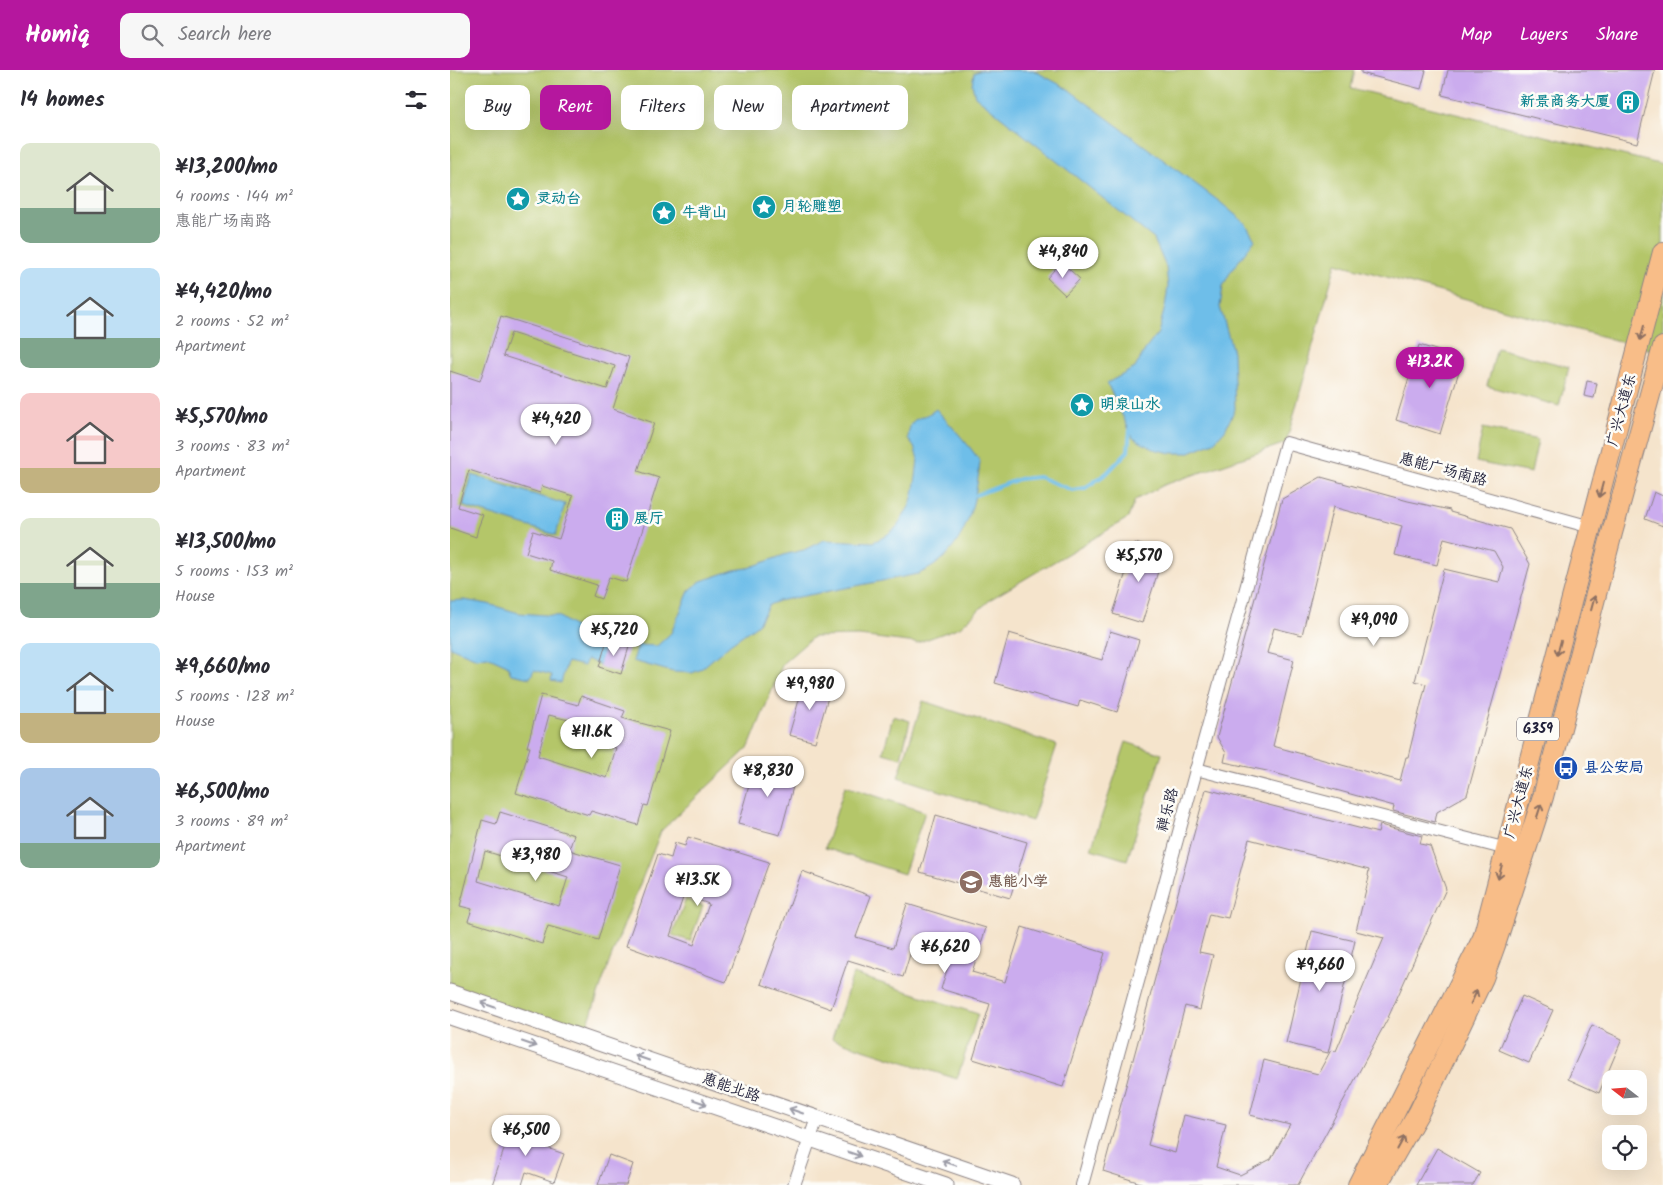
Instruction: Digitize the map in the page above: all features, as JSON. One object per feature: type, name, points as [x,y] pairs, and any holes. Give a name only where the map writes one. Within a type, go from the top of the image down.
[{"type":"highway","name":"广兴大道东","points":[[1358,1185],[1483,938],[1663,252]]},
{"type":"highway","name":"广兴大道东","points":[[1377,1185],[1419,1112],[1483,978],[1495,945],[1543,797],[1663,347]]},
{"type":"street","name":"惠能广场南路","points":[[1286,443],[1591,527]]},
{"type":"street","name":"禅乐路","points":[[1082,1185],[1286,443]]},
{"type":"street","points":[[1196,769],[1507,849]]},
{"type":"street","name":"惠能北路","points":[[450,992],[1012,1185]]},
{"type":"street","name":"惠能北路","points":[[450,1017],[946,1185]]},
{"type":"street","points":[[794,1185],[817,1118]]},
{"type":"green space","points":[[450,70],[1355,70],[1351,88],[1663,165],[1662,353],[1336,263],[1286,443],[1164,485],[1135,500],[1128,518],[991,599],[960,627],[917,643],[859,636],[813,637],[783,663],[749,747],[661,831],[610,960],[583,1038],[450,992]]},
{"type":"green space","points":[[1497,348],[1569,367],[1559,406],[1487,386]]},
{"type":"green space","points":[[1483,428],[1538,440],[1531,473],[1476,462]]},
{"type":"green space","points":[[923,701],[1057,745],[1032,821],[898,777]]},
{"type":"green space","points":[[893,716],[910,721],[901,758],[883,753]]},
{"type":"green space","points":[[1126,742],[1162,754],[1127,860],[1091,849]]},
{"type":"green space","points":[[845,786],[925,812],[904,874],[825,848]]},
{"type":"green space","points":[[686,899],[703,906],[690,941],[672,935]]},
{"type":"green space","points":[[853,974],[978,1014],[957,1079],[832,1039]]},
{"type":"water","points":[[981,70],[1033,70],[1068,89],[1220,202],[1245,223],[1255,240],[1231,271],[1223,286],[1220,307],[1233,352],[1235,409],[1225,430],[1214,442],[1187,453],[1171,453],[1153,449],[1133,438],[1107,383],[1135,368],[1145,350],[1158,333],[1168,287],[1166,267],[1154,239],[975,96],[972,84],[974,73]]},
{"type":"water","points":[[936,409],[980,461],[975,495],[965,527],[947,555],[934,566],[918,574],[778,601],[769,605],[757,625],[730,644],[700,670],[692,673],[673,672],[633,661],[638,645],[657,646],[671,633],[689,591],[701,581],[804,550],[824,540],[873,542],[884,537],[897,527],[910,505],[916,477],[918,459],[914,447],[908,439],[909,431],[913,421]]},
{"type":"water","points":[[472,475],[565,504],[556,535],[463,506]]},
{"type":"water","points":[[464,600],[488,604],[519,613],[558,616],[587,635],[617,646],[600,665],[587,659],[584,666],[567,662],[561,683],[551,681],[552,675],[534,670],[530,678],[511,674],[507,665],[487,656],[477,658],[450,647],[450,601]]},
{"type":"building","points":[[1361,70],[1426,70],[1421,89],[1361,73]]},
{"type":"building","points":[[1448,70],[1655,70],[1637,143],[1442,95]]},
{"type":"building","points":[[1061,262],[1080,279],[1065,295],[1047,278]]},
{"type":"building","points":[[501,316],[629,357],[613,409],[654,423],[638,471],[659,478],[626,582],[609,577],[601,599],[593,596],[597,585],[550,570],[552,561],[526,553],[533,531],[559,539],[573,496],[542,486],[540,493],[469,470],[458,507],[483,515],[476,537],[450,528],[450,371],[480,381]],"holes":[[[511,333],[615,366],[607,389],[503,356]]]},
{"type":"building","points":[[1419,345],[1463,358],[1440,434],[1396,420]]},
{"type":"building","points":[[1587,381],[1597,383],[1594,398],[1584,396]]},
{"type":"building","points":[[1321,477],[1408,501],[1450,510],[1450,512],[1510,529],[1530,564],[1467,795],[1437,812],[1435,822],[1393,811],[1394,806],[1267,771],[1224,762],[1226,753],[1217,737],[1282,499]],"holes":[[[1333,507],[1402,526],[1395,555],[1437,565],[1444,538],[1494,551],[1503,567],[1499,582],[1444,569],[1415,681],[1426,684],[1408,757],[1406,757],[1400,781],[1273,746],[1294,660],[1267,653],[1274,628],[1302,635]]]},
{"type":"building","points":[[1654,492],[1663,496],[1663,526],[1645,519]]},
{"type":"building","points":[[1135,543],[1164,552],[1142,623],[1113,614]]},
{"type":"building","points":[[1110,631],[1139,640],[1117,712],[1080,700],[1078,707],[995,683],[1009,633],[1102,660]]},
{"type":"building","points":[[607,640],[629,647],[621,674],[599,667]]},
{"type":"building","points":[[805,679],[831,687],[815,742],[789,735]]},
{"type":"building","points":[[541,695],[578,705],[581,696],[625,711],[622,718],[670,731],[648,806],[644,805],[638,825],[591,811],[589,815],[516,793],[530,747],[527,747]],"holes":[[[549,715],[572,721],[569,732],[616,748],[607,778],[538,756]]]},
{"type":"building","points":[[756,761],[797,772],[780,835],[738,824]]},
{"type":"building","points":[[1206,789],[1378,833],[1380,825],[1422,836],[1420,844],[1430,846],[1446,889],[1387,1020],[1298,1185],[1147,1185],[1103,1171]],"holes":[[[1249,839],[1369,870],[1356,931],[1384,938],[1336,1051],[1331,1050],[1318,1074],[1264,1060],[1250,1115],[1290,1125],[1271,1159],[1240,1175],[1216,1167],[1226,1125],[1184,1115],[1175,1153],[1148,1145],[1185,1006],[1200,1010],[1213,955],[1199,952],[1209,914],[1228,918]]]},
{"type":"building","points":[[500,812],[574,835],[569,850],[620,865],[598,940],[548,926],[542,944],[468,921],[472,909],[460,906],[482,820],[496,824]],"holes":[[[485,851],[568,877],[559,906],[478,881]]]},
{"type":"building","points":[[936,815],[1027,842],[1010,898],[920,872]]},
{"type":"building","points":[[688,837],[769,862],[726,982],[626,946],[658,854],[671,858],[675,843],[685,846]],"holes":[[[684,895],[709,904],[694,945],[670,936]]]},
{"type":"building","points":[[802,871],[871,896],[856,937],[893,948],[907,904],[986,928],[972,972],[1005,982],[1022,927],[1105,953],[1063,1087],[973,1059],[990,1004],[941,989],[954,947],[916,935],[903,977],[848,960],[831,1009],[761,984]]},
{"type":"building","points":[[1312,931],[1355,941],[1328,1053],[1286,1043]]},
{"type":"building","points":[[1522,996],[1553,1010],[1529,1063],[1499,1050]]},
{"type":"building","points":[[1592,1025],[1622,1039],[1609,1070],[1602,1070],[1602,1086],[1599,1093],[1568,1079]]},
{"type":"building","points":[[514,1120],[541,1129],[536,1144],[564,1154],[554,1182],[526,1172],[522,1185],[492,1185]]},
{"type":"building","points":[[1437,1148],[1480,1173],[1473,1185],[1416,1185]]},
{"type":"building","points":[[609,1155],[633,1164],[626,1185],[598,1185]]},
{"type":"waterway","points":[[976,495],[1019,479],[1039,477],[1072,490],[1085,488],[1107,473],[1128,451],[1130,430]]},
{"type":"place","name":"新景商务大厦","points":[[1628,102]]},
{"type":"place","name":"灵动台","points":[[518,199]]},
{"type":"place","name":"月轮雕塑","points":[[764,207]]},
{"type":"place","name":"牛背山","points":[[664,213]]},
{"type":"place","name":"明泉山水","points":[[1082,405]]},
{"type":"place","name":"展厅","points":[[617,519]]},
{"type":"place","name":"县公安局","points":[[1566,768]]},
{"type":"place","name":"惠能小学","points":[[971,882]]}]
